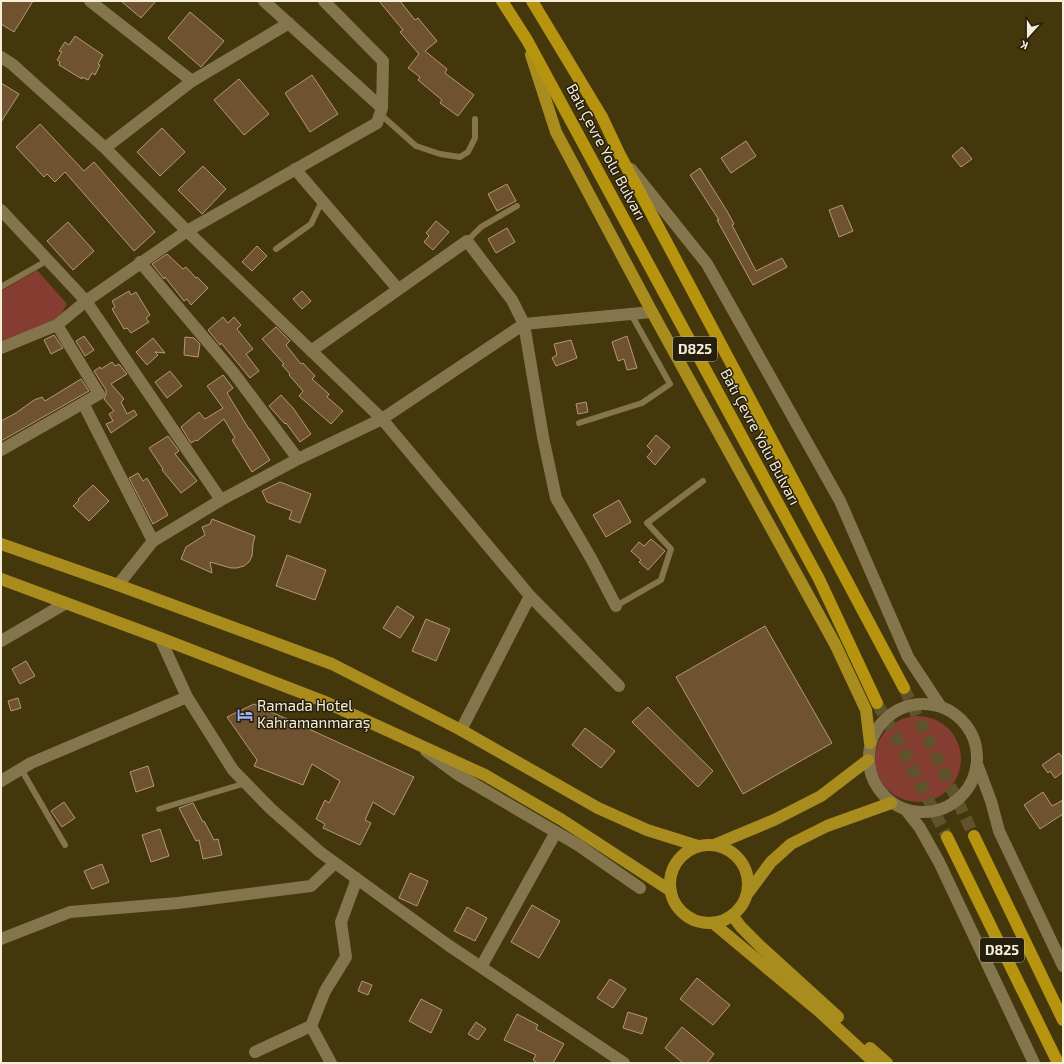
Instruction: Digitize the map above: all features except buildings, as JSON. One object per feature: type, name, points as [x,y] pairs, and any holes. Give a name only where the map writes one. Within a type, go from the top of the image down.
[{"type":"highway","name":"Batı Çevre Yolu Bulvarı","points":[[502,1],[527,40],[819,579],[877,702]]},
{"type":"highway","name":"Batı Çevre Yolu Bulvarı","points":[[532,1],[602,117],[619,154],[904,688]]},
{"type":"highway","name":"D825","points":[[974,836],[1063,1020]]},
{"type":"highway","name":"D825","points":[[947,838],[1058,1063]]},
{"type":"main road","points":[[527,40],[556,132],[652,312],[835,644],[866,710],[870,743]]},
{"type":"main road","points":[[1,544],[118,585],[332,664],[461,730],[598,808],[647,830],[698,846],[714,845],[774,820],[820,796],[868,760]]},
{"type":"main road","points":[[1,579],[323,701],[485,775],[562,820],[671,891]]},
{"type":"main road","points":[[698,846],[684,854],[674,867],[671,875],[671,891],[677,906],[689,917],[704,923],[713,923],[721,921],[741,908],[748,893],[771,862],[791,844],[827,826],[891,803]]},
{"type":"main road","points":[[714,845],[730,850],[742,861],[748,876],[748,893]]},
{"type":"main road","points":[[732,915],[741,927],[760,946],[887,1063]]},
{"type":"main road","points":[[713,923],[821,1013],[875,1063]]},
{"type":"street","points":[[90,1],[192,81]]},
{"type":"street","points":[[264,1],[381,111]]},
{"type":"street","points":[[1,348],[57,325],[86,300],[186,231],[377,123],[381,111],[383,61],[324,1]]},
{"type":"street","points":[[105,148],[192,81],[289,23]]},
{"type":"street","points":[[1,57],[12,64],[105,148],[186,231],[382,419],[530,596],[619,686]]},
{"type":"street","points":[[619,154],[706,264],[840,501],[908,657],[941,707]]},
{"type":"street","points":[[295,170],[398,289]]},
{"type":"street","points":[[1,210],[86,300],[221,500]]},
{"type":"street","points":[[311,351],[467,241],[512,300],[524,324],[543,437],[556,498],[592,560],[616,606]]},
{"type":"street","points":[[140,262],[233,372],[298,458]]},
{"type":"street","points":[[118,585],[153,541],[221,500],[298,458],[382,419],[524,324],[652,312]]},
{"type":"street","points":[[1,450],[99,394],[57,325]]},
{"type":"street","points":[[83,403],[153,541]]},
{"type":"street","points":[[461,730],[530,596]]},
{"type":"street","points":[[1,641],[66,603]]},
{"type":"street","points":[[160,638],[186,697],[233,770],[271,809],[320,852],[448,945],[624,1063]]},
{"type":"street","points":[[1,781],[31,763],[186,697]]},
{"type":"street","points":[[977,764],[973,779],[965,793],[953,804],[938,810],[922,813],[906,810],[891,803],[879,791],[871,776],[868,760],[870,743],[878,727],[890,714],[906,706],[924,703],[941,707],[957,716],[969,729],[976,746],[977,764],[991,801],[999,831],[1063,966]]},
{"type":"street","points":[[414,742],[457,774],[578,845],[640,888]]},
{"type":"street","points":[[906,810],[920,828],[939,862],[1034,1063]]},
{"type":"street","points":[[481,967],[556,832]]},
{"type":"street","points":[[1,939],[70,912],[178,903],[311,886],[335,863]]},
{"type":"street","points":[[255,1052],[311,1026],[325,991],[346,957],[341,922],[356,878]]},
{"type":"street","points":[[311,1026],[331,1063]]},
{"type":"lane","points":[[381,111],[416,146],[440,154],[460,157],[468,152],[475,138],[475,119]]},
{"type":"lane","points":[[276,249],[311,224],[322,201]]},
{"type":"lane","points":[[467,241],[481,227],[517,206]]},
{"type":"lane","points":[[1,287],[48,260]]},
{"type":"lane","points":[[579,423],[642,403],[670,384],[631,314]]},
{"type":"lane","points":[[616,606],[661,580],[671,549],[647,523],[704,481]]},
{"type":"lane","points":[[21,769],[65,845]]},
{"type":"lane","points":[[159,809],[246,783]]},
{"type":"shaded area","points":[[37,270],[67,304],[58,320],[1,342],[1,291]]},
{"type":"shaded area","points":[[910,716],[926,716],[935,719],[949,728],[958,742],[961,751],[961,767],[958,776],[949,790],[935,799],[926,802],[910,802],[894,795],[887,790],[882,783],[875,767],[875,751],[882,735],[887,728],[894,723]]},
{"type":"tunnel","points":[[904,688],[974,836]]},
{"type":"tunnel","points":[[877,703],[899,742],[947,837]]},
{"type":"place","name":"Ramada Hotel Kahramanmaraş","points":[[245,715]]}]
